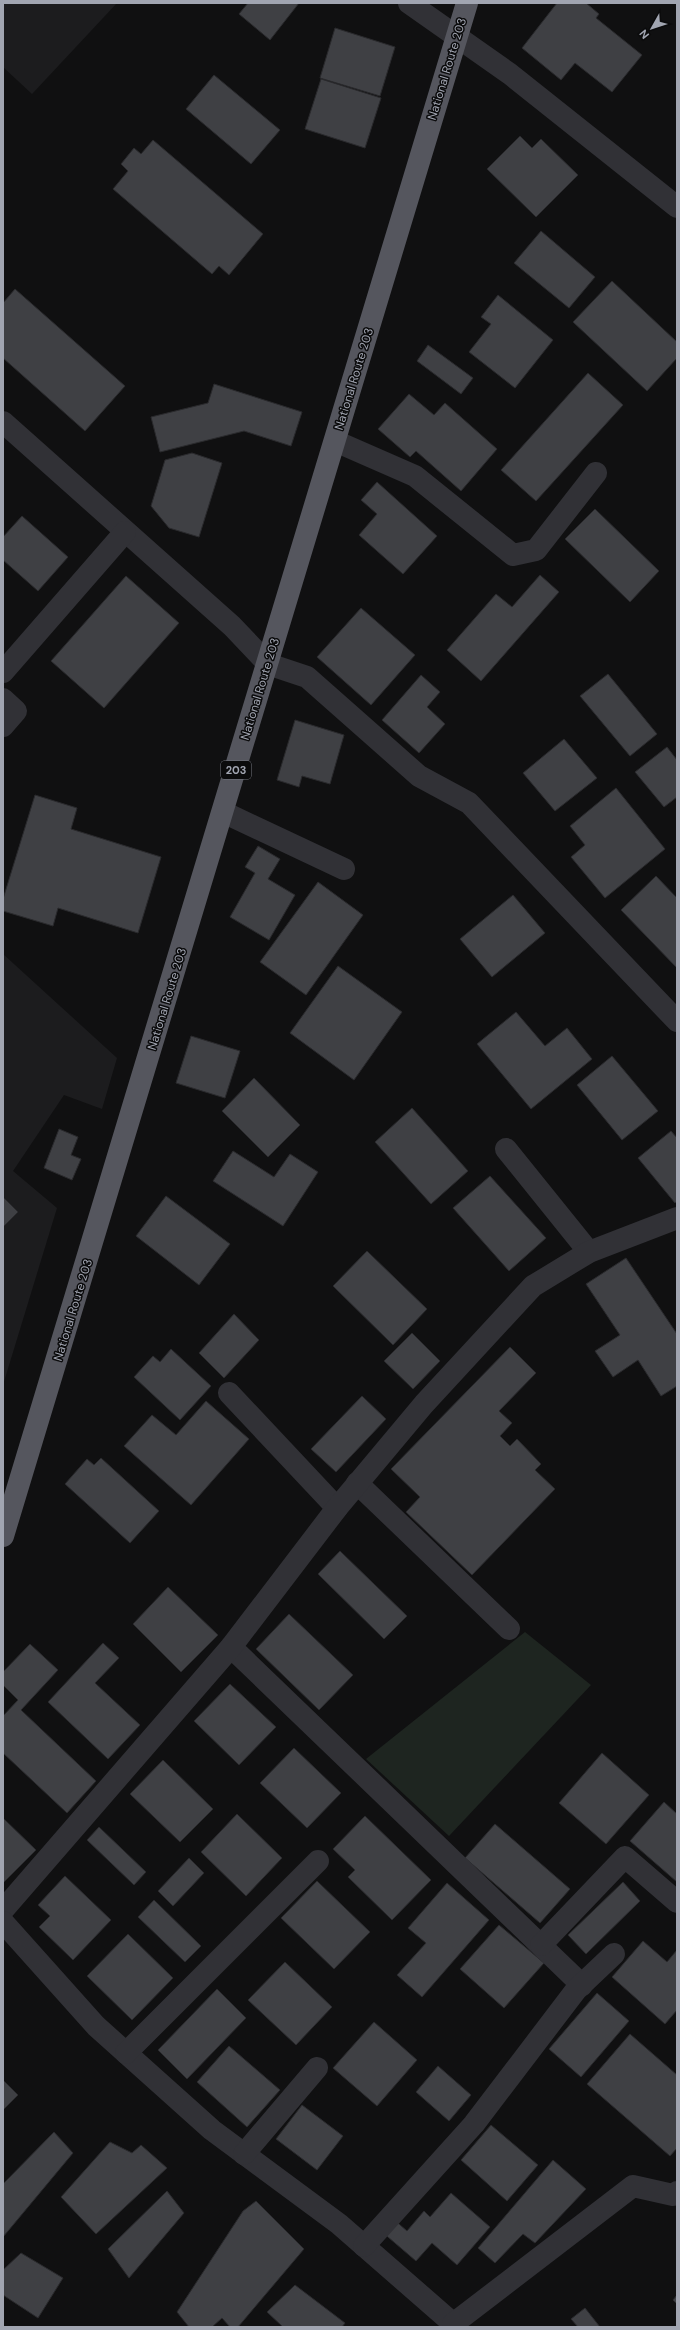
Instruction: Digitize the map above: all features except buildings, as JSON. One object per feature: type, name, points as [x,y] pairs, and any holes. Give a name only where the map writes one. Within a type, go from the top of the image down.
[{"type":"highway","name":"National Route 203","points":[[3,1536],[467,3]]},
{"type":"street","points":[[409,3],[510,74],[677,207]]},
{"type":"street","points":[[3,422],[232,626],[268,664],[307,677],[419,776],[468,803],[677,1021]]},
{"type":"street","points":[[335,441],[415,476],[513,555],[536,550],[596,473]]},
{"type":"street","points":[[3,672],[125,532]]},
{"type":"street","points":[[3,699],[16,711],[3,726]]},
{"type":"street","points":[[223,812],[344,869]]},
{"type":"street","points":[[506,1149],[589,1252]]},
{"type":"street","points":[[3,1910],[231,1647],[337,1508],[424,1404],[533,1286],[589,1252],[677,1218]]},
{"type":"street","points":[[229,1393],[337,1508]]},
{"type":"street","points":[[357,1483],[509,1629]]},
{"type":"street","points":[[231,1647],[582,1984]]},
{"type":"street","points":[[541,1945],[625,1857],[677,1902]]},
{"type":"street","points":[[126,2053],[318,1861]]},
{"type":"street","points":[[3,1922],[96,2026],[212,2130],[338,2224],[455,2326],[633,2186],[673,2195],[677,2192]]},
{"type":"street","points":[[364,2246],[474,2124],[530,2049],[582,1984],[614,1954]]},
{"type":"street","points":[[244,2154],[318,2068]]},
{"type":"shaded area","points":[[3,3],[117,3],[32,94],[3,67]]},
{"type":"shaded area","points":[[3,954],[117,1058],[102,1109],[64,1095],[13,1171],[57,1208],[3,1385]]},
{"type":"shaded area","points":[[525,1632],[591,1685],[449,1836],[366,1759]]}]
